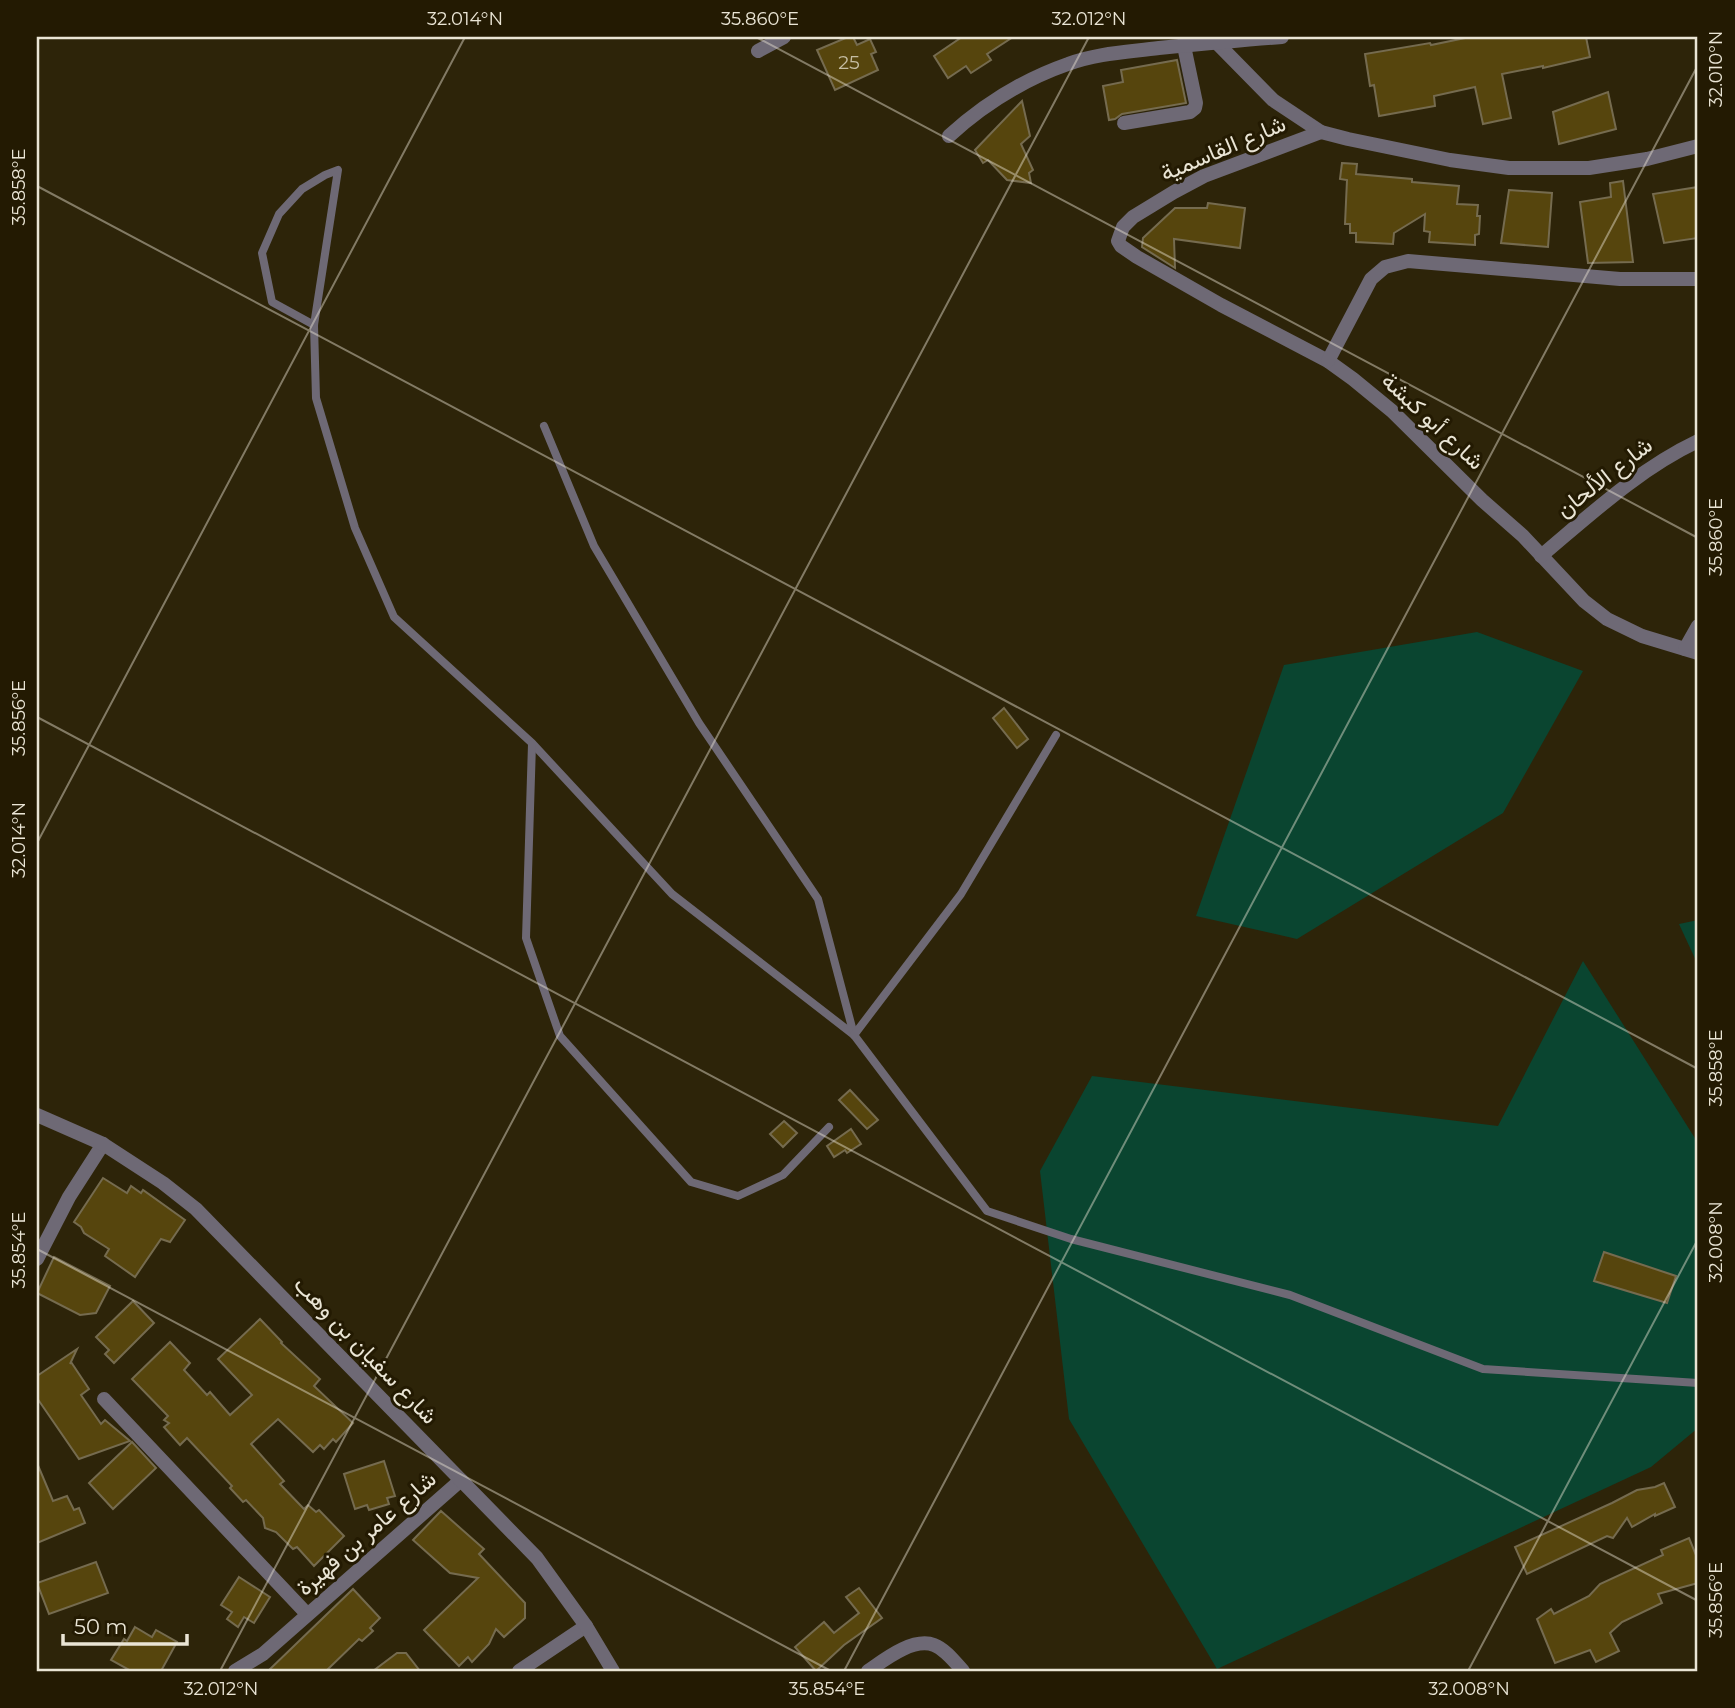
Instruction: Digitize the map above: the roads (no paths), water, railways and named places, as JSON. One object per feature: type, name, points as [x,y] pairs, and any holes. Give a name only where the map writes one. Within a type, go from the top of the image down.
[{"type":"street","points":[[758,51],[784,37]]},
{"type":"street","points":[[949,136],[993,102],[1025,83],[1070,63],[1126,52],[1282,37]]},
{"type":"street","points":[[1216,42],[1273,100],[1321,132],[1348,139],[1450,160],[1509,168],[1589,168],[1647,159],[1698,146]]},
{"type":"street","points":[[1124,123],[1190,112],[1195,108],[1184,46]]},
{"type":"street","name":"شارع القاسمية","points":[[1118,241],[1123,227],[1133,217],[1174,192],[1204,176],[1321,132]]},
{"type":"street","name":"شارع أبو كبشة","points":[[1118,241],[1136,257],[1328,361],[1392,411],[1482,500],[1523,536],[1584,601],[1607,619],[1642,636],[1692,651]]},
{"type":"street","points":[[1328,361],[1371,279],[1385,267],[1408,261],[1620,279],[1698,279]]},
{"type":"street","name":"شارع الألحان","points":[[1541,556],[1643,471],[1698,440]]},
{"type":"street","points":[[1692,651],[1698,626]]},
{"type":"street","name":"شارع سفيان بن وهب","points":[[37,1115],[103,1144],[163,1183],[196,1209],[537,1559],[586,1626],[613,1671]]},
{"type":"street","points":[[37,1259],[69,1197],[103,1144]]},
{"type":"street","points":[[104,1399],[307,1614]]},
{"type":"street","name":"شارع عامر بن فهيرة","points":[[235,1671],[262,1654],[461,1480]]},
{"type":"street","points":[[519,1671],[586,1626]]},
{"type":"street","points":[[868,1671],[900,1650],[922,1643],[935,1645],[963,1671]]},
{"type":"lane","points":[[314,325],[272,302],[262,253],[279,214],[302,189],[338,170],[314,325],[316,398],[355,528],[394,617],[532,744],[672,894],[854,1035],[987,1211],[1070,1239],[1290,1295],[1483,1369],[1698,1383]]},
{"type":"lane","points":[[544,426],[594,546],[699,723],[818,899],[854,1035]]},
{"type":"lane","points":[[854,1035],[961,894],[1056,735]]},
{"type":"lane","points":[[532,744],[526,938],[560,1036],[691,1182],[738,1196],[783,1175],[829,1127]]}]
